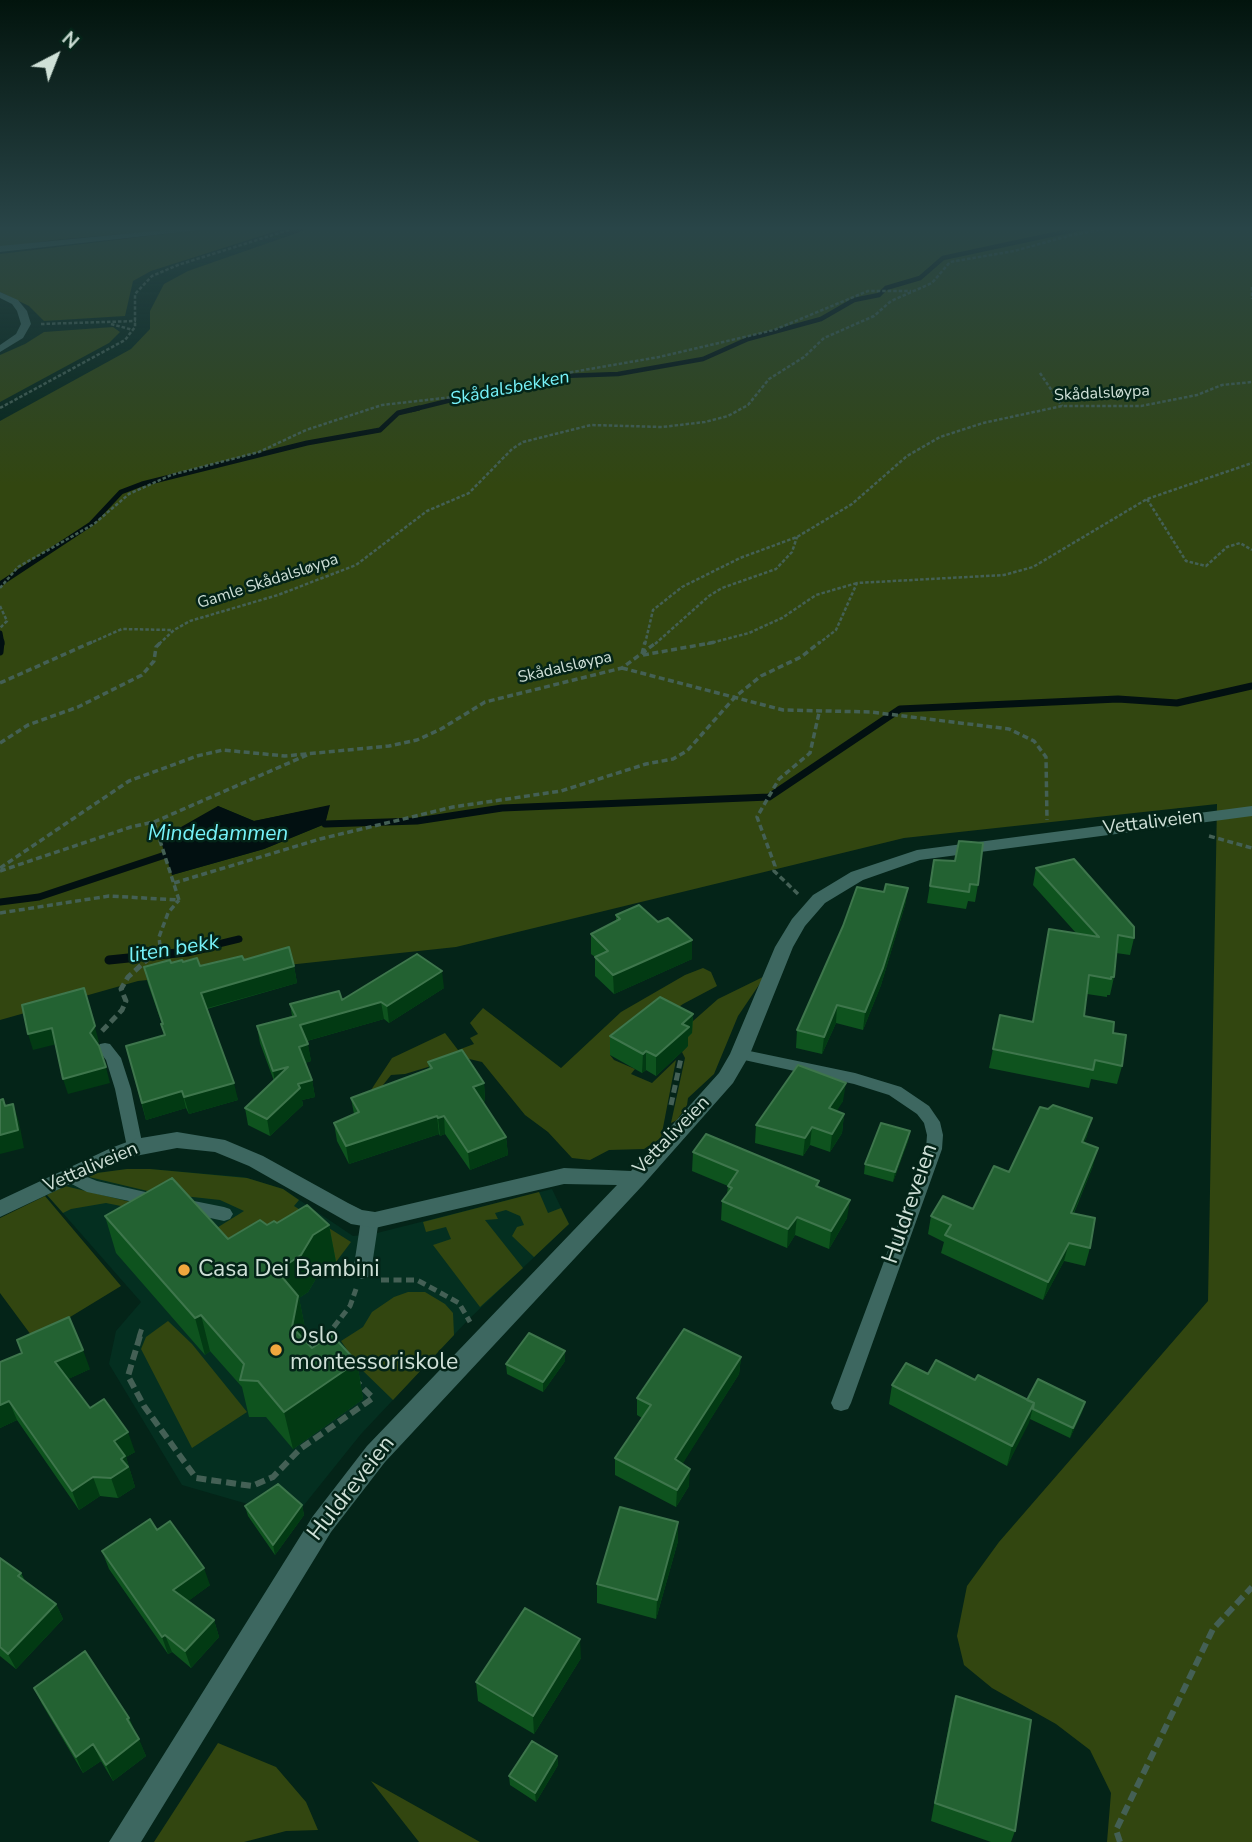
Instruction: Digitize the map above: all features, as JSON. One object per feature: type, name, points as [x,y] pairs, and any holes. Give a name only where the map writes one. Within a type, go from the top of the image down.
[{"type":"street","points":[[0,349],[20,336],[26,324],[22,314]]},
{"type":"street","name":"Vettaliveien","points":[[0,1209],[68,1175],[135,1147],[177,1140],[218,1145],[256,1161],[340,1209],[359,1218],[370,1219],[391,1218],[564,1176],[592,1175],[636,1179],[704,1105],[740,1054],[784,947],[811,907],[844,882],[904,859],[933,852],[1252,811]]},
{"type":"street","name":"Huldreveien","points":[[124,1842],[322,1524],[376,1454],[636,1179]]},
{"type":"lane","points":[[105,1048],[113,1058],[123,1089],[135,1147]]},
{"type":"lane","name":"Huldreveien","points":[[740,1054],[855,1079],[895,1091],[911,1100],[932,1122],[934,1149],[841,1403]]},
{"type":"lane","points":[[68,1175],[93,1187],[224,1214]]},
{"type":"lane","points":[[368,1280],[370,1219]]},
{"type":"path","points":[[0,408],[117,345],[133,330],[136,314]]},
{"type":"path","points":[[0,588],[18,566],[94,524],[129,495],[172,475],[259,452],[306,430],[382,405],[479,394],[533,384],[555,375],[659,357],[774,330],[811,314]]},
{"type":"path","name":"Gamle Skådalsløypa","points":[[174,630],[190,621],[278,595],[356,565],[427,511],[469,493],[512,449],[534,438],[591,425],[682,425],[715,420],[739,411],[748,405],[769,379],[804,357],[824,338],[876,314]]},
{"type":"path","points":[[26,324],[136,321]]},
{"type":"path","points":[[107,322],[133,330]]},
{"type":"path","points":[[1040,373],[1062,406]]},
{"type":"path","name":"Skådalsløypa","points":[[0,869],[112,792],[156,769],[223,750],[285,756],[389,746],[417,740],[485,702],[622,668],[642,655],[653,610],[682,587],[729,563],[797,537],[852,504],[907,456],[940,437],[983,423],[1062,406],[1141,406],[1197,395],[1222,385],[1252,382]]},
{"type":"path","points":[[642,655],[713,643],[749,633],[782,618],[816,595],[857,583],[1004,575],[1033,567],[1147,499],[1209,475],[1252,463]]},
{"type":"path","points":[[1147,499],[1186,561],[1206,566],[1227,547],[1240,543],[1252,550]]},
{"type":"path","points":[[642,655],[709,596],[722,588],[776,569],[792,552],[797,537]]},
{"type":"path","points":[[174,883],[320,839],[453,807],[561,791],[646,764],[673,759],[687,751],[735,697],[761,676],[801,657],[836,630],[857,583]]},
{"type":"path","points":[[0,606],[7,621],[0,628]]},
{"type":"path","points":[[0,683],[122,629],[174,630]]},
{"type":"path","points":[[0,743],[28,725],[78,708],[142,676],[154,661],[156,647],[174,630]]},
{"type":"path","points":[[622,668],[783,710],[819,713],[871,712],[1009,729],[1034,741],[1046,757],[1046,831],[1051,837]]},
{"type":"path","points":[[811,907],[774,871],[775,866],[757,817],[779,779],[810,753],[819,713]]},
{"type":"path","points":[[0,869],[154,822],[311,754]]},
{"type":"path","points":[[154,822],[179,900]]},
{"type":"path","points":[[0,913],[108,896],[130,900],[179,900]]},
{"type":"path","points":[[105,1048],[101,1033],[122,1010],[126,1001],[121,989],[128,977],[160,948],[159,937],[168,913],[179,900]]},
{"type":"path","points":[[669,1113],[681,1058]]},
{"type":"path","points":[[332,1356],[324,1335],[350,1306],[356,1290],[368,1280],[417,1280],[459,1303],[468,1320],[485,1338]]},
{"type":"path","points":[[356,1290],[368,1280]]},
{"type":"path","points":[[142,1328],[128,1376],[144,1406],[196,1478],[252,1486],[274,1477],[300,1449],[373,1398],[348,1373]]},
{"type":"path","points":[[1120,1842],[1116,1830],[1213,1629],[1252,1587]]},
{"type":"shaded area","name":"Oslo montessoriskole","points":[[127,1169],[244,1177],[283,1189],[353,1236],[373,1234],[552,1189],[569,1224],[468,1320],[361,1434],[300,1510],[258,1507],[182,1485],[109,1364],[116,1331],[141,1302],[47,1195],[97,1173]]},
{"type":"green space","points":[[37,314],[125,314],[125,316],[44,321]]},
{"type":"green space","points":[[150,314],[1252,314],[1252,1842],[1107,1842],[1111,1793],[1090,1750],[1056,1724],[992,1688],[964,1665],[957,1636],[967,1586],[999,1542],[1208,1301],[1217,804],[904,838],[456,947],[138,981],[0,1020],[0,421],[131,349],[150,329]],"holes":[[[218,806],[254,821],[329,806],[325,824],[264,849],[172,875]]]},
{"type":"green space","points":[[113,327],[120,332],[109,343],[0,402],[0,355],[44,332]]},
{"type":"green space","points":[[703,968],[711,972],[717,986],[683,1004],[610,1055],[614,1060],[635,1069],[631,1074],[652,1083],[676,1060],[661,1138],[644,1149],[609,1150],[590,1160],[572,1158],[548,1132],[525,1115],[482,1062],[461,1057],[405,1074],[391,1075],[383,1085],[381,1093],[354,1116],[392,1058],[445,1033],[458,1050],[474,1044],[470,1038],[478,1034],[470,1023],[483,1008],[561,1068],[621,1012],[685,975]]},
{"type":"green space","points":[[765,976],[738,1016],[714,1074],[688,1098],[687,1105],[677,1120],[671,1123],[685,1058],[682,1052],[687,1047],[684,1029],[718,999]]},
{"type":"green space","points":[[127,1169],[247,1178],[283,1189],[299,1200],[294,1206],[351,1242],[336,1262],[290,1256],[223,1262],[207,1234],[244,1211],[220,1200],[156,1193],[89,1177],[97,1173]]},
{"type":"green space","points":[[65,1186],[139,1204],[131,1208],[106,1203],[63,1213],[47,1195]]},
{"type":"green space","points":[[539,1192],[548,1213],[561,1208],[569,1224],[534,1257],[512,1236],[517,1227],[524,1225],[520,1216],[506,1210],[495,1213],[498,1219],[485,1220],[523,1268],[480,1307],[433,1245],[451,1239],[446,1227],[426,1232],[423,1222]]},
{"type":"green space","points":[[45,1196],[121,1286],[34,1339],[0,1293],[0,1218]]},
{"type":"green space","points":[[408,1292],[425,1292],[445,1304],[453,1313],[454,1335],[393,1400],[359,1367],[341,1341],[363,1327],[372,1312],[394,1297]]},
{"type":"green space","points":[[168,1321],[192,1344],[247,1412],[192,1448],[141,1349],[146,1337]]},
{"type":"green space","points":[[218,1743],[276,1767],[306,1802],[318,1830],[286,1831],[244,1842],[154,1842]]},
{"type":"green space","points":[[371,1781],[480,1842],[419,1842]]},
{"type":"water","name":"Mindedammen","points":[[330,805],[325,824],[264,849],[172,875],[160,839],[218,806],[254,821]]},
{"type":"building","points":[[959,841],[983,843],[978,885],[970,884],[969,892],[930,886],[934,860],[955,861]]},
{"type":"building","points":[[1074,859],[1134,927],[1134,938],[1118,935],[1114,977],[1111,979],[1089,975],[1084,1016],[1114,1022],[1113,1033],[1126,1035],[1122,1066],[1095,1060],[1093,1070],[993,1049],[1000,1015],[1033,1022],[1049,929],[1099,937],[1036,868]]},
{"type":"building","points":[[886,884],[908,888],[883,968],[865,1012],[837,1005],[824,1037],[797,1030],[843,926],[857,887],[884,892]]},
{"type":"building","points":[[639,905],[658,922],[668,918],[692,940],[613,975],[595,957],[608,951],[591,934],[620,919],[616,915]]},
{"type":"building","points":[[289,947],[294,966],[201,993],[234,1083],[184,1097],[182,1091],[142,1103],[126,1046],[165,1035],[144,967],[170,960],[171,963],[197,958],[200,966],[242,956],[244,960]]},
{"type":"building","points":[[417,954],[442,971],[387,1006],[381,1002],[300,1025],[308,1044],[299,1047],[312,1080],[298,1084],[300,1088],[267,1119],[245,1108],[288,1067],[273,1071],[257,1026],[296,1016],[290,1004],[339,991],[342,1000]]},
{"type":"building","points":[[84,988],[95,1026],[90,1033],[99,1046],[106,1067],[63,1079],[52,1028],[28,1034],[22,1005]]},
{"type":"building","points":[[660,997],[693,1014],[682,1024],[689,1027],[656,1056],[646,1051],[643,1054],[610,1036]]},
{"type":"building","points":[[462,1050],[484,1083],[473,1087],[506,1137],[468,1152],[444,1116],[437,1116],[346,1146],[334,1123],[359,1112],[351,1098],[432,1068],[428,1062]]},
{"type":"building","points":[[798,1065],[846,1083],[829,1108],[844,1114],[832,1134],[812,1127],[805,1138],[756,1125]]},
{"type":"building","points":[[3,1099],[5,1106],[13,1104],[18,1130],[0,1135],[0,1100]]},
{"type":"building","points":[[1053,1105],[1092,1118],[1082,1142],[1098,1148],[1071,1213],[1095,1218],[1090,1248],[1069,1243],[1048,1282],[945,1235],[951,1225],[931,1216],[943,1196],[973,1209],[994,1166],[1009,1172],[1040,1107],[1048,1109]]},
{"type":"building","points":[[881,1123],[910,1131],[895,1172],[865,1164]]},
{"type":"building","points":[[706,1134],[819,1181],[816,1186],[850,1200],[831,1231],[797,1217],[788,1229],[722,1201],[732,1188],[728,1186],[738,1171],[693,1152]]},
{"type":"building","points":[[172,1178],[228,1239],[260,1220],[267,1225],[274,1221],[277,1223],[307,1205],[329,1225],[313,1235],[301,1255],[277,1271],[298,1296],[292,1327],[312,1348],[332,1335],[357,1362],[284,1412],[258,1381],[240,1380],[244,1364],[201,1315],[195,1318],[105,1216]]},
{"type":"building","points":[[69,1317],[83,1350],[55,1362],[90,1408],[104,1399],[128,1432],[114,1441],[125,1456],[121,1459],[128,1467],[111,1478],[93,1477],[72,1491],[9,1401],[0,1405],[0,1362],[22,1353],[17,1340]]},
{"type":"building","points":[[684,1329],[741,1357],[675,1459],[690,1469],[677,1490],[615,1458],[651,1405],[637,1398]]},
{"type":"building","points":[[529,1333],[565,1351],[543,1382],[506,1364]]},
{"type":"building","points":[[936,1360],[975,1380],[978,1375],[1034,1403],[1012,1446],[892,1385],[906,1363],[928,1374]]},
{"type":"building","points":[[1038,1379],[1085,1402],[1073,1428],[1033,1409],[1034,1403],[1027,1400]]},
{"type":"building","points":[[278,1484],[302,1505],[273,1545],[245,1506]]},
{"type":"building","points":[[620,1507],[678,1522],[657,1600],[597,1584]]},
{"type":"building","points":[[150,1519],[157,1530],[170,1521],[204,1568],[173,1590],[214,1620],[185,1651],[165,1635],[162,1637],[102,1551]]},
{"type":"building","points":[[0,1558],[21,1573],[18,1576],[56,1604],[8,1654],[0,1647]]},
{"type":"building","points":[[525,1608],[580,1639],[533,1716],[476,1682]]},
{"type":"building","points":[[85,1651],[129,1718],[127,1719],[139,1739],[106,1765],[93,1744],[76,1757],[34,1688]]},
{"type":"building","points":[[956,1696],[1031,1720],[1015,1831],[935,1803]]},
{"type":"building","points":[[532,1741],[557,1756],[535,1793],[509,1776]]},
{"type":"waterway","name":"Skådalsbekken","points":[[411,410],[508,386],[563,376],[618,374],[703,359],[748,339],[821,319],[830,314]]},
{"type":"waterway","name":"Skådalsbekken","points":[[0,584],[91,524],[121,492],[142,484],[307,443],[380,430],[398,413],[419,408]]},
{"type":"waterway","name":"Skådalsbekken","points":[[0,633],[2,644]]},
{"type":"waterway","name":"Skådalsbekken","points":[[0,652],[1,642]]},
{"type":"waterway","points":[[325,824],[417,821],[502,808],[769,797],[900,709],[1118,699],[1177,703],[1252,686]]},
{"type":"waterway","points":[[0,902],[39,897],[165,855]]},
{"type":"waterway","name":"liten bekk","points":[[210,946],[239,939]]},
{"type":"waterway","name":"liten bekk","points":[[109,960],[187,952],[217,945]]},
{"type":"place","name":"Casa Dei Bambini","points":[[184,1270]]},
{"type":"place","name":"Oslo montessoriskole","points":[[276,1350]]}]
